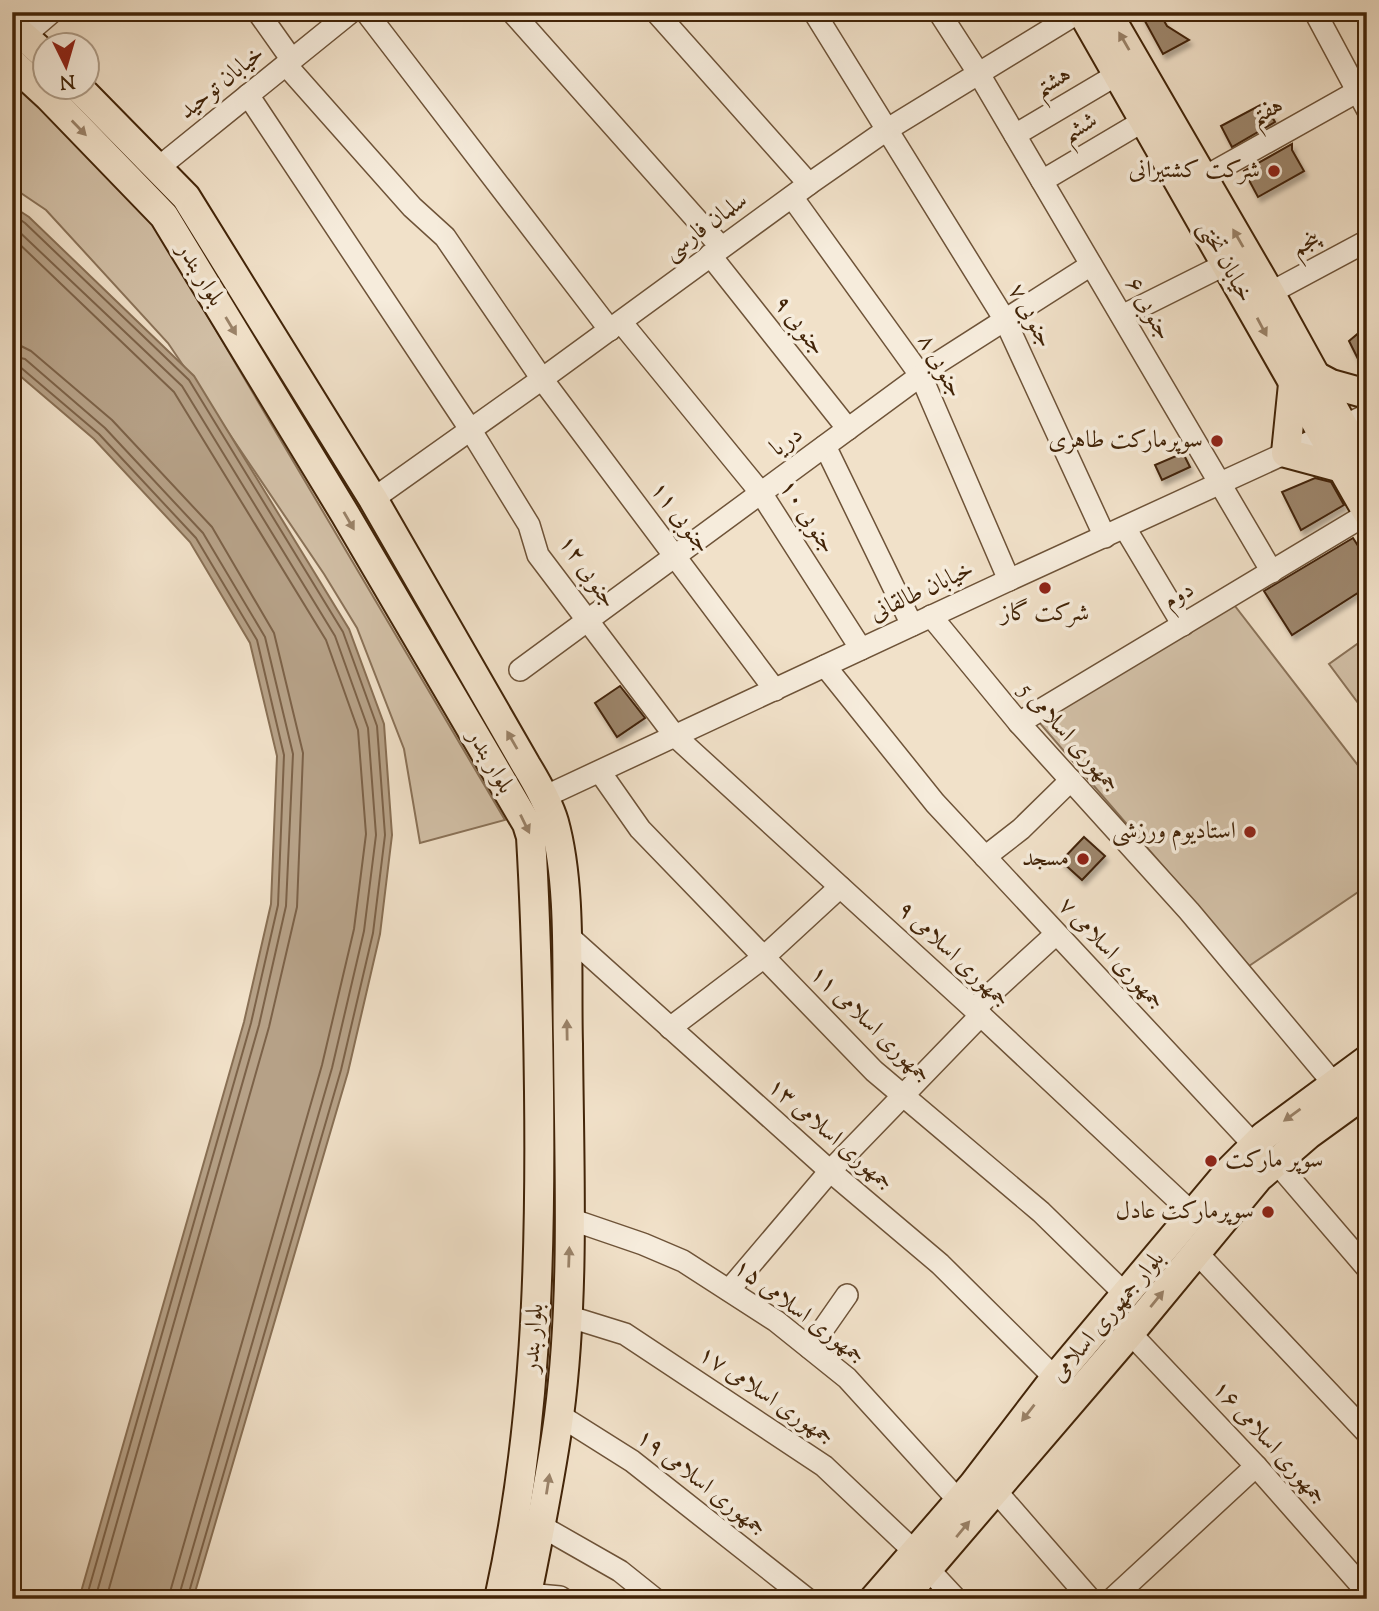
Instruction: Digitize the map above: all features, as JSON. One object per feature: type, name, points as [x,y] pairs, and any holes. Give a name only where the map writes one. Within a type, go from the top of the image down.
[{"type":"main road","name":"خیابان تختی","points":[[1081,12],[1226,264],[1303,380],[1344,426],[1367,513]]},
{"type":"main road","name":"خیابان تختی","points":[[1107,12],[1270,293],[1303,380]]},
{"type":"main road","points":[[16,25],[32,42]]},
{"type":"main road","name":"بلوار بندر","points":[[12,63],[49,97],[164,216],[285,414],[527,824],[531,837],[537,939],[541,1213],[537,1317],[520,1475],[499,1599]]},
{"type":"main road","name":"بلوار بندر","points":[[93,102],[186,197],[373,499],[544,797],[554,822],[562,867],[566,934],[570,1219],[567,1316],[559,1415],[527,1596]]},
{"type":"main road","points":[[1354,468],[1286,453],[1303,380],[1367,394]]},
{"type":"main road","points":[[285,414],[310,398]]},
{"type":"main road","name":"بلوار جمهوری اسلامی","points":[[874,1599],[922,1561],[995,1490],[1258,1178],[1265,1154],[1334,1084],[1367,1060]]},
{"type":"main road","name":"بلوار جمهوری اسلامی","points":[[902,1599],[959,1501],[1055,1378],[1194,1216],[1228,1172],[1309,1134],[1367,1093]]},
{"type":"street","points":[[16,25],[52,12]]},
{"type":"street","name":"۱۱ جنوبی","points":[[258,12],[289,62],[412,207],[445,237],[542,379],[775,690]]},
{"type":"street","name":"خیابان توحید","points":[[158,168],[351,12]]},
{"type":"street","name":"۱۰ جنوبی","points":[[366,12],[615,326],[761,494],[861,649]]},
{"type":"street","name":"۹ جنوبی","points":[[512,12],[715,251],[848,429]]},
{"type":"street","name":"۸ جنوبی","points":[[656,12],[801,190],[920,376],[1009,580]]},
{"type":"street","name":"۷ جنوبی","points":[[814,12],[1005,320],[1105,537]]},
{"type":"street","name":"۶ جنوبی","points":[[939,12],[979,74],[1272,572]]},
{"type":"street","name":"سلمان فارسی","points":[[373,499],[888,129],[1081,12]]},
{"type":"street","points":[[1315,12],[1364,96]]},
{"type":"street","name":"هشتم","points":[[1015,135],[1118,74]]},
{"type":"street","name":"۱۲ جنوبی","points":[[248,95],[470,429],[529,526],[538,555],[675,736]]},
{"type":"street","name":"هفتم","points":[[1203,178],[1364,96]]},
{"type":"street","name":"ششم","points":[[1042,181],[1145,120]]},
{"type":"street","name":"پنجم","points":[[1270,293],[1367,240]]},
{"type":"street","points":[[1122,316],[1226,264]]},
{"type":"street","name":"دریا","points":[[520,670],[920,376],[1091,265]]},
{"type":"street","name":"خیابان طالقانی","points":[[544,797],[1344,426]]},
{"type":"street","points":[[825,446],[921,621]]},
{"type":"street","name":"دوم","points":[[1019,723],[1367,513]]},
{"type":"street","points":[[1125,528],[1183,625]]},
{"type":"street","name":"جمهوری اسلامی 5","points":[[921,621],[1019,723],[1189,911],[1334,1084]]},
{"type":"street","name":"جمهوری اسلامی ۷","points":[[824,666],[935,803],[1265,1154],[1367,1268]]},
{"type":"street","name":"جمهوری اسلامی ۹","points":[[675,736],[977,1012],[1194,1216]]},
{"type":"street","name":"جمهوری اسلامی ۱۱","points":[[600,772],[640,829],[874,1071],[1041,1212],[1126,1295]]},
{"type":"street","points":[[985,857],[1021,830],[1071,780]]},
{"type":"street","points":[[670,1028],[764,957],[840,887]]},
{"type":"street","name":"جمهوری اسلامی ۱۳","points":[[566,934],[830,1171],[940,1264],[1055,1378]]},
{"type":"street","points":[[729,1290],[830,1171],[904,1096],[977,1012],[1056,934]]},
{"type":"street","name":"جمهوری اسلامی ۱۵","points":[[570,1219],[683,1261],[776,1321],[847,1378],[959,1501]]},
{"type":"street","points":[[1196,1252],[1367,1433]]},
{"type":"street","points":[[810,1348],[848,1295]]},
{"type":"street","name":"جمهوری اسلامی ۱۷","points":[[567,1316],[625,1334],[824,1466],[922,1561],[956,1599]]},
{"type":"street","name":"جمهوری اسلامی ۱۶","points":[[1130,1332],[1256,1466],[1367,1592]]},
{"type":"street","name":"جمهوری اسلامی ۱۹","points":[[559,1415],[632,1461],[807,1599]]},
{"type":"street","points":[[1112,1599],[1256,1466]]},
{"type":"street","points":[[995,1490],[1090,1599]]},
{"type":"street","points":[[541,1526],[620,1571],[655,1599]]},
{"type":"street","points":[[527,1596],[563,1599]]},
{"type":"shaded area","points":[[12,80],[142,205],[505,820],[420,843],[404,749],[357,628],[324,574],[168,343],[46,210],[12,187]]},
{"type":"shaded area","name":"استادیوم ورزشی","points":[[1228,597],[1367,777],[1367,886],[1249,966],[1038,721]]},
{"type":"shaded area","points":[[1367,637],[1367,715],[1329,664]]},
{"type":"water","points":[[12,206],[29,217],[194,376],[349,629],[384,724],[392,835],[380,934],[348,1072],[193,1599],[79,1599],[244,1022],[271,904],[277,756],[250,643],[190,542],[94,439],[12,369]]},
{"type":"building","points":[[1140,12],[1159,12],[1167,26],[1189,40],[1163,54]]},
{"type":"building","points":[[1264,103],[1275,122],[1232,147],[1221,126]]},
{"type":"building","name":"شرکت کشتیرانی","points":[[1292,144],[1292,150],[1304,171],[1258,197],[1244,171]]},
{"type":"building","points":[[1367,326],[1367,377],[1349,341]]},
{"type":"building","points":[[1183,453],[1190,467],[1162,480],[1155,465]]},
{"type":"building","points":[[1315,478],[1331,482],[1344,505],[1301,530],[1282,492]]},
{"type":"building","points":[[1353,538],[1367,560],[1367,587],[1292,635],[1264,591]]},
{"type":"building","points":[[620,686],[645,718],[617,737],[595,703]]},
{"type":"building","name":"مسجد","points":[[1084,837],[1105,856],[1082,880],[1061,861]]},
{"type":"place","name":"شرکت کشتیرانی","points":[[1274,171]]},
{"type":"place","name":"سوپرمارکت طاهری","points":[[1217,441]]},
{"type":"place","name":"شرکت گاز","points":[[1045,588]]},
{"type":"place","name":"استادیوم ورزشی","points":[[1250,832]]},
{"type":"place","name":"مسجد","points":[[1083,859]]},
{"type":"place","name":"سوپر مارکت","points":[[1211,1161]]},
{"type":"place","name":"سوپرمارکت عادل","points":[[1268,1212]]}]
